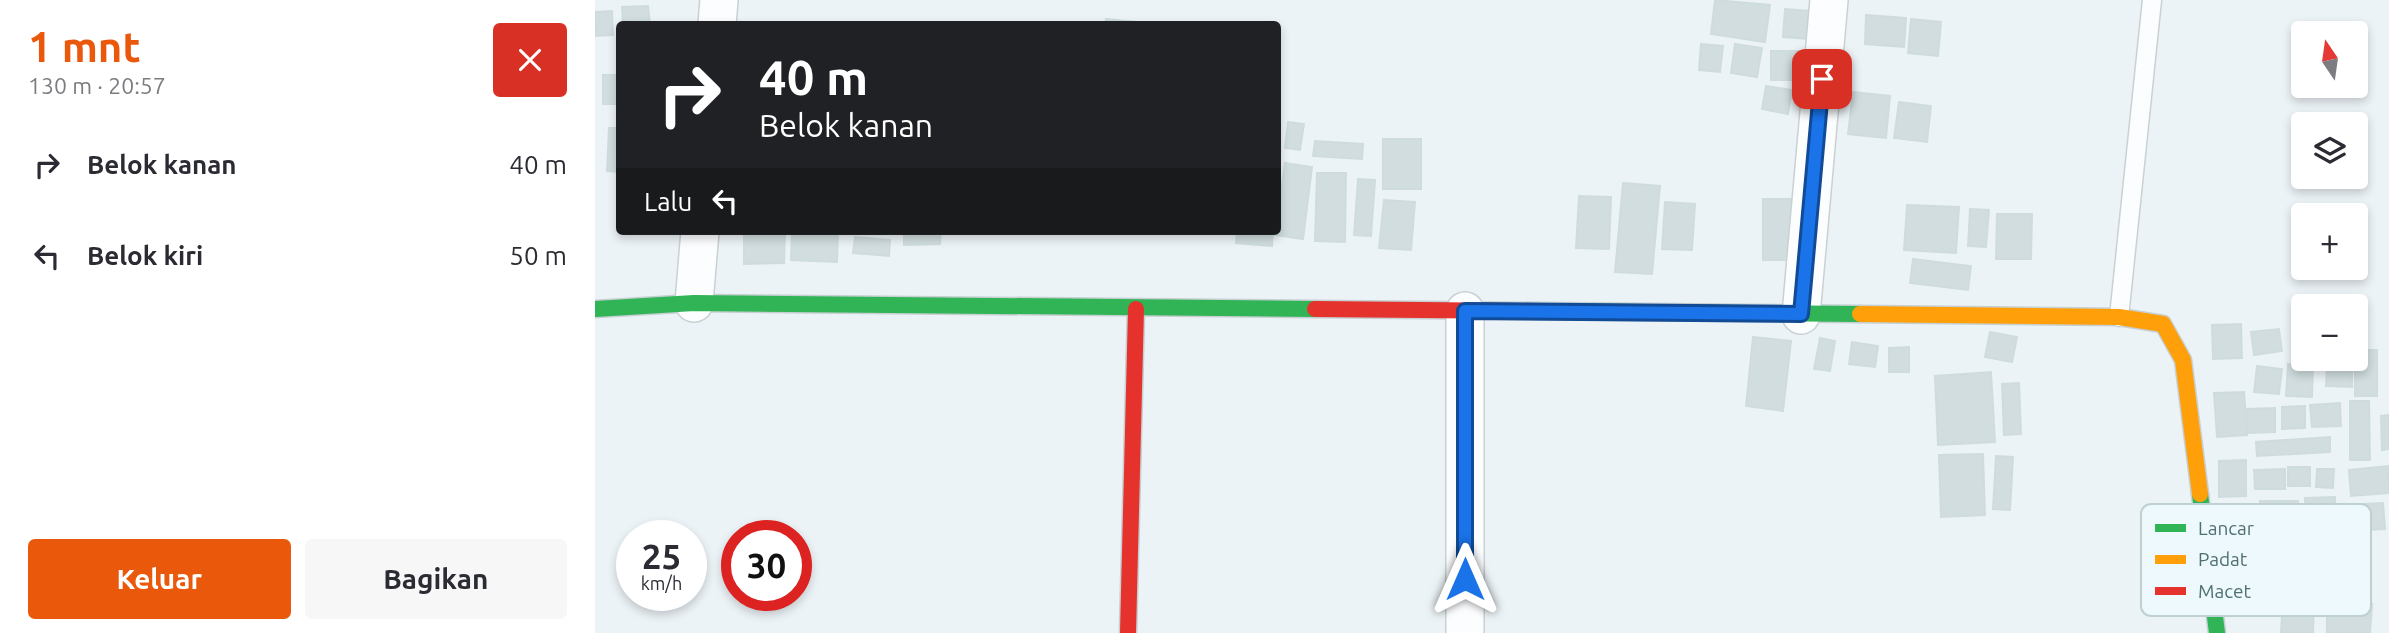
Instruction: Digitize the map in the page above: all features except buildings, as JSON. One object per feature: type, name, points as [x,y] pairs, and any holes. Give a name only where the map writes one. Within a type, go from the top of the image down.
[{"type":"street","points":[[717,21],[719,0]]},
{"type":"street","points":[[1801,314],[1829,0]]},
{"type":"street","points":[[694,303],[700,235]]},
{"type":"street","points":[[595,309],[694,303],[2119,317],[2163,324],[2183,360],[2201,504]]},
{"type":"street","points":[[1128,633],[1136,309]]},
{"type":"street","points":[[1465,311],[1465,633]]},
{"type":"lane","points":[[2119,317],[2152,0]]},
{"type":"traffic: fast","points":[[595,309],[694,303],[1315,309]]},
{"type":"traffic: fast","points":[[1538,311],[1860,314]]},
{"type":"traffic: fast","points":[[2200,494],[2201,504]]},
{"type":"traffic: fast","points":[[2215,616],[2217,633]]},
{"type":"traffic: slow","points":[[1860,314],[2119,317],[2163,324],[2183,360],[2200,494]]},
{"type":"traffic: jam","points":[[1128,633],[1136,309]]},
{"type":"traffic: jam","points":[[1315,309],[1538,311]]},
{"type":"route","points":[[1465,579],[1465,311],[1801,314],[1822,79]]}]
